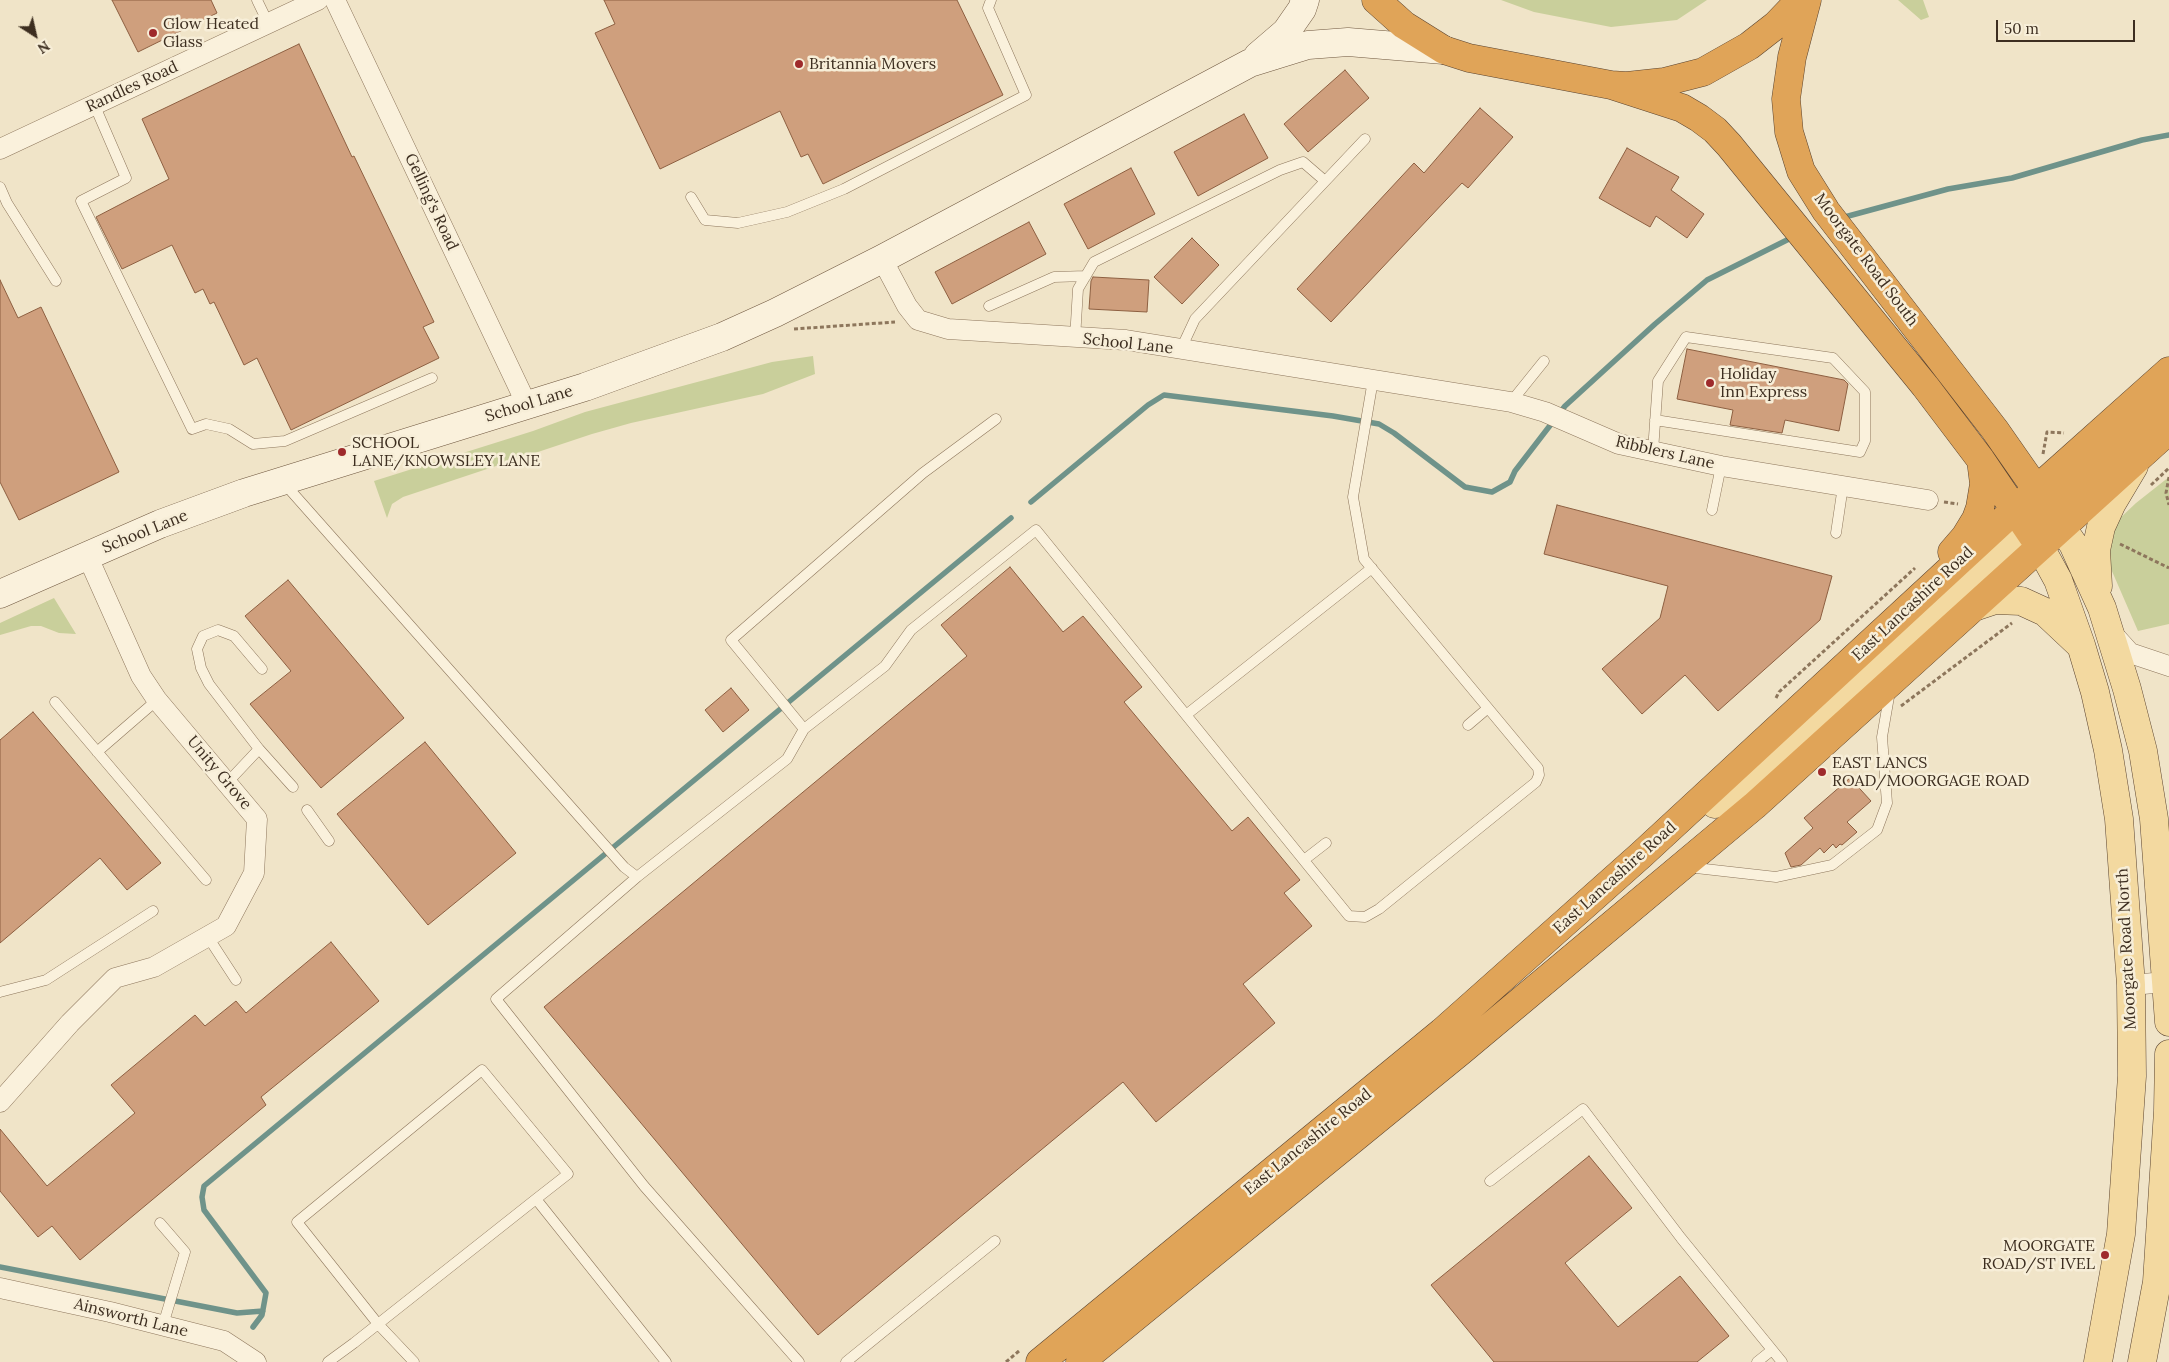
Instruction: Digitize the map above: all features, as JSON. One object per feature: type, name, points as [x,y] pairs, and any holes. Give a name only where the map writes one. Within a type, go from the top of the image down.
[{"type":"highway","points":[[1376,0],[1404,25],[1444,50],[1469,58],[1611,85],[1627,86],[1664,82],[1703,72],[1749,46],[1776,25],[1800,0]]},
{"type":"highway","name":"Moorgate Road South","points":[[1807,0],[1792,57],[1786,99],[1789,132],[1801,171],[1834,221],[1995,430],[2050,508]]},
{"type":"highway","name":"Moorgate Road South","points":[[1611,85],[1659,99],[1699,118],[1715,130],[1925,386],[1981,460],[2028,529]]},
{"type":"highway","name":"East Lancashire Road","points":[[1031,1356],[1442,1032],[1642,855],[1805,704],[2028,529],[2050,508],[2169,371]]},
{"type":"highway","points":[[2050,508],[2169,402]]},
{"type":"highway","name":"East Lancashire Road","points":[[1080,1362],[1468,1045],[1754,806],[1977,606],[2028,529],[2050,508],[2139,458],[2169,430]]},
{"type":"highway","points":[[1805,704],[1831,666],[1965,537],[1976,519],[1981,503],[1984,484],[1981,460]]},
{"type":"main road","name":"School Lane","points":[[1250,63],[1286,32],[1302,10],[1305,0]]},
{"type":"main road","name":"School Lane","points":[[0,594],[160,524],[282,481],[527,405],[653,363],[722,337],[775,313],[882,259],[1250,63],[1308,45],[1340,43],[1444,50]]},
{"type":"main road","points":[[2139,458],[2112,503],[2101,527],[2096,550],[2096,566],[2106,619],[2127,688],[2143,752],[2154,819],[2168,980],[2169,1022]]},
{"type":"main road","points":[[2050,508],[2073,544],[2106,619]]},
{"type":"main road","points":[[1642,855],[1688,828],[2028,529]]},
{"type":"main road","name":"Moorgate Road North","points":[[2028,529],[2058,580],[2081,645],[2095,692],[2108,750],[2119,819],[2131,985],[2132,1076],[2121,1234],[2098,1362]]},
{"type":"main road","points":[[1977,606],[1995,600],[2011,600],[2034,606],[2045,612],[2081,645]]},
{"type":"main road","points":[[2142,1362],[2157,1282],[2169,1054]]},
{"type":"street","name":"Randles Road","points":[[0,149],[94,104],[269,25],[318,0]]},
{"type":"street","name":"Gelling's Road","points":[[335,0],[527,405]]},
{"type":"street","points":[[882,259],[918,320]]},
{"type":"street","name":"School Lane","points":[[918,320],[948,330],[1075,339],[1126,340],[1408,386]]},
{"type":"street","name":"Ribblers Lane","points":[[1408,386],[1511,402],[1545,412],[1619,444],[1721,466],[1928,500]]},
{"type":"street","name":"Unity Grove","points":[[1,1100],[70,1023],[115,978],[154,968],[226,926],[254,873],[257,819],[157,700],[141,676],[87,555]]},
{"type":"street","points":[[2106,619],[2130,653],[2169,666]]},
{"type":"street","points":[[2131,985],[2168,980]]},
{"type":"street","name":"Ainsworth Lane","points":[[0,1288],[110,1312],[164,1320],[224,1340],[256,1362]]},
{"type":"lane","points":[[257,0],[269,25]]},
{"type":"lane","points":[[691,197],[705,220],[738,223],[787,212],[844,189],[1026,95],[988,8],[991,0]]},
{"type":"lane","points":[[94,104],[126,178],[81,201],[192,429],[206,424],[229,429],[253,444],[285,442],[432,378]]},
{"type":"lane","points":[[1181,349],[1194,318],[1365,139]]},
{"type":"lane","points":[[1075,339],[1078,289],[1094,262],[1280,170],[1303,162],[1325,181]]},
{"type":"lane","points":[[0,186],[7,203],[56,281]]},
{"type":"lane","points":[[989,306],[1054,277],[1086,276]]},
{"type":"lane","points":[[1653,451],[1655,420],[1658,381],[1686,337],[1833,358],[1865,392],[1865,441],[1860,452],[1655,420]]},
{"type":"lane","points":[[1511,402],[1544,361]]},
{"type":"lane","points":[[799,1362],[644,1186],[496,999],[637,877],[788,759],[804,729],[885,666],[910,630],[1036,530],[1349,916],[1365,917],[1379,909],[1536,782],[1539,775],[1538,768],[1364,559],[1353,497],[1373,380]]},
{"type":"lane","points":[[804,729],[731,640],[923,473],[996,419]]},
{"type":"lane","points":[[1712,510],[1721,466]]},
{"type":"lane","points":[[282,481],[618,859],[637,877]]},
{"type":"lane","points":[[1836,533],[1843,486]]},
{"type":"lane","points":[[1186,715],[1372,568]]},
{"type":"lane","points":[[262,670],[234,636],[218,630],[202,636],[198,649],[201,668],[209,684],[259,749],[293,786]]},
{"type":"lane","points":[[1681,867],[1776,877],[1832,865],[1877,830],[1887,803],[1882,737],[1892,683]]},
{"type":"lane","points":[[98,752],[157,700]]},
{"type":"lane","points":[[55,702],[206,880]]},
{"type":"lane","points":[[1468,725],[1488,708]]},
{"type":"lane","points":[[227,783],[259,749]]},
{"type":"lane","points":[[307,810],[329,841]]},
{"type":"lane","points":[[1304,860],[1326,843]]},
{"type":"lane","points":[[0,992],[46,980],[153,911]]},
{"type":"lane","points":[[208,937],[236,980]]},
{"type":"lane","points":[[328,1362],[378,1324],[568,1174],[482,1070],[297,1222],[378,1324],[414,1362]]},
{"type":"lane","points":[[1490,1181],[1583,1109],[1681,1238],[1782,1362]]},
{"type":"lane","points":[[536,1199],[666,1362]]},
{"type":"lane","points":[[160,1223],[185,1252],[164,1320]]},
{"type":"lane","points":[[846,1362],[995,1241]]},
{"type":"lane","points":[[1757,1362],[1772,1350]]},
{"type":"path","points":[[775,313],[785,330],[918,320]]},
{"type":"path","points":[[2169,477],[2166,493],[2169,505]]},
{"type":"path","points":[[2118,544],[2169,568]]},
{"type":"path","points":[[1775,700],[1779,692],[1921,562]]},
{"type":"path","points":[[1896,709],[2018,619]]},
{"type":"path","points":[[1006,1362],[1031,1356]]},
{"type":"green space","points":[[1501,0],[1707,0],[1677,20],[1611,27],[1534,12]]},
{"type":"green space","points":[[1898,0],[1923,0],[1929,17],[1921,20]]},
{"type":"green space","points":[[813,356],[815,374],[763,394],[631,423],[592,434],[403,497],[392,504],[387,518],[374,481],[533,431],[585,412],[772,362]]},
{"type":"green space","points":[[2169,477],[2169,624],[2138,631],[2098,539],[2136,503]]},
{"type":"green space","points":[[54,598],[76,634],[59,633],[41,626],[31,626],[0,635],[0,623]]},
{"type":"building","name":"Glow Heated Glass","points":[[112,0],[211,0],[217,13],[138,52]]},
{"type":"building","name":"Britannia Movers","points":[[604,0],[957,0],[1003,95],[823,184],[808,154],[801,157],[780,111],[660,169],[595,33],[615,24]]},
{"type":"building","points":[[299,44],[352,157],[354,156],[434,322],[423,327],[439,358],[291,430],[257,358],[244,365],[214,302],[210,304],[203,289],[195,293],[172,245],[122,269],[96,217],[169,179],[142,119]]},
{"type":"building","points":[[1345,70],[1369,98],[1308,152],[1284,124]]},
{"type":"building","points":[[1480,108],[1513,137],[1468,188],[1462,183],[1331,322],[1297,289],[1414,163],[1424,173]]},
{"type":"building","points":[[1244,114],[1268,158],[1198,196],[1174,152]]},
{"type":"building","points":[[1627,148],[1679,177],[1671,190],[1704,214],[1687,238],[1656,216],[1650,227],[1599,198]]},
{"type":"building","points":[[1131,168],[1155,214],[1088,249],[1064,204]]},
{"type":"building","points":[[1029,222],[1046,254],[952,304],[935,272]]},
{"type":"building","points":[[1192,238],[1219,265],[1182,304],[1154,277]]},
{"type":"building","points":[[1093,277],[1149,280],[1147,312],[1089,309]]},
{"type":"building","points":[[0,280],[18,318],[41,307],[119,472],[19,520],[0,482]]},
{"type":"building","points":[[1687,349],[1844,380],[1848,384],[1839,431],[1785,420],[1782,433],[1730,425],[1733,410],[1677,399]]},
{"type":"building","points":[[1557,505],[1832,576],[1820,620],[1718,711],[1685,675],[1642,714],[1602,669],[1660,618],[1668,586],[1544,554]]},
{"type":"building","points":[[1010,567],[1063,632],[1083,616],[1142,687],[1124,702],[1232,831],[1248,817],[1300,880],[1284,893],[1312,926],[1243,984],[1275,1023],[1156,1122],[1123,1082],[818,1335],[544,1007],[967,656],[941,625]]},
{"type":"building","points":[[288,580],[404,718],[321,788],[250,704],[291,671],[245,616]]},
{"type":"building","points":[[731,688],[749,710],[723,732],[705,710]]},
{"type":"building","points":[[33,712],[161,863],[127,890],[100,858],[0,943],[0,740]]},
{"type":"building","points":[[425,742],[516,853],[428,925],[337,814]]},
{"type":"building","points":[[1850,778],[1871,801],[1847,822],[1857,832],[1842,845],[1840,844],[1836,848],[1833,844],[1824,853],[1820,848],[1801,865],[1791,867],[1785,853],[1813,828],[1804,818]]},
{"type":"building","points":[[331,942],[379,1001],[261,1097],[266,1105],[80,1260],[52,1226],[38,1237],[0,1191],[0,1129],[47,1186],[135,1113],[111,1085],[195,1015],[205,1026],[236,1001],[246,1013]]},
{"type":"building","points":[[1589,1156],[1632,1208],[1565,1263],[1618,1327],[1680,1276],[1729,1336],[1697,1362],[1494,1362],[1431,1285]]},
{"type":"waterway","points":[[1841,218],[1948,189],[2012,178],[2142,140],[2169,135]]},
{"type":"waterway","points":[[1031,502],[1148,405],[1164,395],[1333,416],[1379,424],[1394,433],[1465,487],[1492,492],[1510,482],[1515,471],[1565,406],[1655,324],[1707,280],[1793,237]]},
{"type":"waterway","points":[[253,1327],[262,1315],[266,1293],[204,1210],[202,1197],[204,1186],[1011,518]]},
{"type":"waterway","points":[[0,1267],[237,1313],[263,1311]]},
{"type":"place","name":"Glow Heated Glass","points":[[153,33]]},
{"type":"place","name":"Britannia Movers","points":[[799,64]]},
{"type":"place","name":"Holiday Inn Express","points":[[1710,383]]},
{"type":"place","name":"SCHOOL LANE/KNOWSLEY LANE","points":[[342,452]]},
{"type":"place","name":"EAST LANCS ROAD/MOORGAGE ROAD","points":[[1822,772]]},
{"type":"place","name":"MOORGATE ROAD/ST IVEL","points":[[2105,1255]]}]
